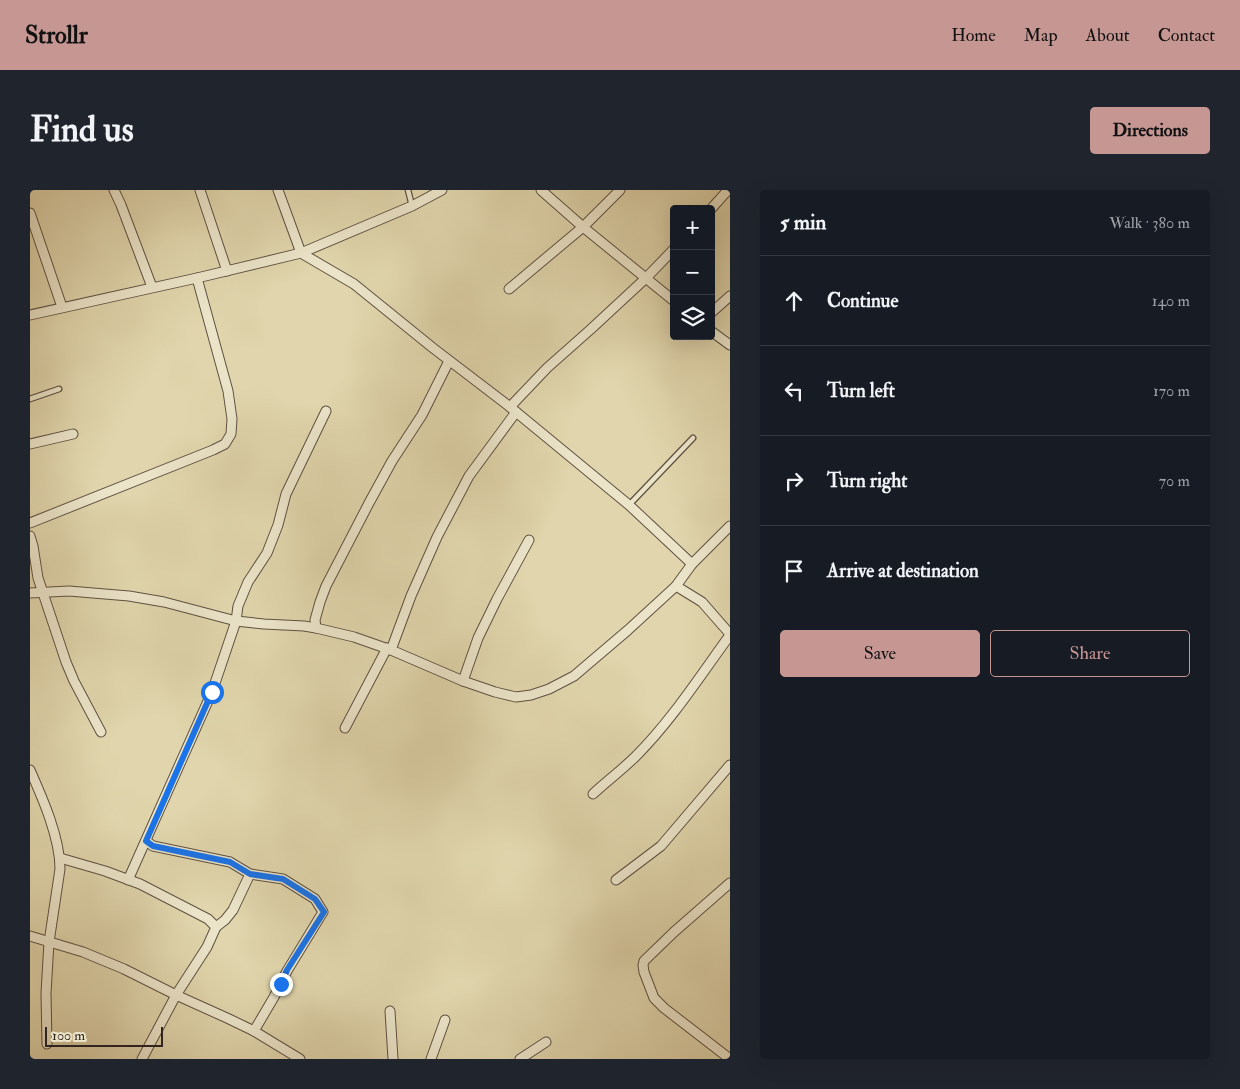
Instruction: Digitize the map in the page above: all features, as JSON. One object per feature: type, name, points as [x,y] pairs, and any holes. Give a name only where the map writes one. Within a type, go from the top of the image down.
[{"type":"street","points":[[114,190],[152,287]]},
{"type":"street","points":[[200,190],[227,271]]},
{"type":"street","points":[[278,190],[301,253],[354,284],[513,409],[629,505],[692,564]]},
{"type":"street","points":[[30,314],[197,278],[301,253],[412,206],[442,190]]},
{"type":"street","points":[[541,190],[670,298]]},
{"type":"street","points":[[509,289],[583,227],[620,190]]},
{"type":"street","points":[[715,205],[728,190]]},
{"type":"street","points":[[30,214],[62,307]]},
{"type":"street","points":[[345,728],[389,649],[437,537],[469,476],[513,409],[546,368],[591,330],[673,250]]},
{"type":"street","points":[[30,523],[226,444],[231,434],[232,419],[228,391],[197,278]]},
{"type":"street","points":[[715,309],[730,296]]},
{"type":"street","points":[[715,334],[730,345]]},
{"type":"street","points":[[316,628],[315,620],[326,586],[388,469],[422,415],[449,360]]},
{"type":"street","points":[[128,880],[212,692],[236,622],[238,606],[248,582],[267,553],[278,526],[286,494],[326,410]]},
{"type":"street","points":[[30,444],[73,434]]},
{"type":"street","points":[[30,593],[69,591],[129,596],[164,602],[236,622],[316,628],[354,637],[389,649],[463,681],[516,697],[531,695],[559,685],[574,676],[676,586],[692,564],[730,526]]},
{"type":"street","points":[[30,536],[38,578],[66,662],[101,732]]},
{"type":"street","points":[[463,681],[478,638],[529,540]]},
{"type":"street","points":[[593,794],[636,756],[657,733],[730,635],[702,602],[676,586]]},
{"type":"street","points":[[616,880],[661,846],[730,765]]},
{"type":"street","points":[[30,770],[53,827],[59,846],[60,858],[49,942],[46,993],[47,1044]]},
{"type":"street","points":[[146,841],[153,846],[230,862],[250,874],[283,879],[315,899],[324,912],[287,970],[254,1031]]},
{"type":"street","points":[[60,858],[128,880],[208,919],[216,927]]},
{"type":"street","points":[[142,1059],[176,995],[207,947],[216,927],[233,910],[250,874]]},
{"type":"street","points":[[730,883],[674,932],[644,961],[643,965],[654,998],[664,1008],[730,1058]]},
{"type":"street","points":[[30,936],[83,952],[124,969],[254,1031],[300,1059]]},
{"type":"street","points":[[390,1012],[393,1059]]},
{"type":"street","points":[[431,1059],[445,1020]]},
{"type":"street","points":[[520,1059],[546,1042]]},
{"type":"lane","points":[[408,190],[412,206]]},
{"type":"lane","points":[[30,399],[59,389]]},
{"type":"lane","points":[[629,505],[693,438]]},
{"type":"route","points":[[212,692],[146,841],[153,846],[176,852],[230,862],[250,874],[283,879],[315,899],[324,912],[287,970],[281,984]]}]
